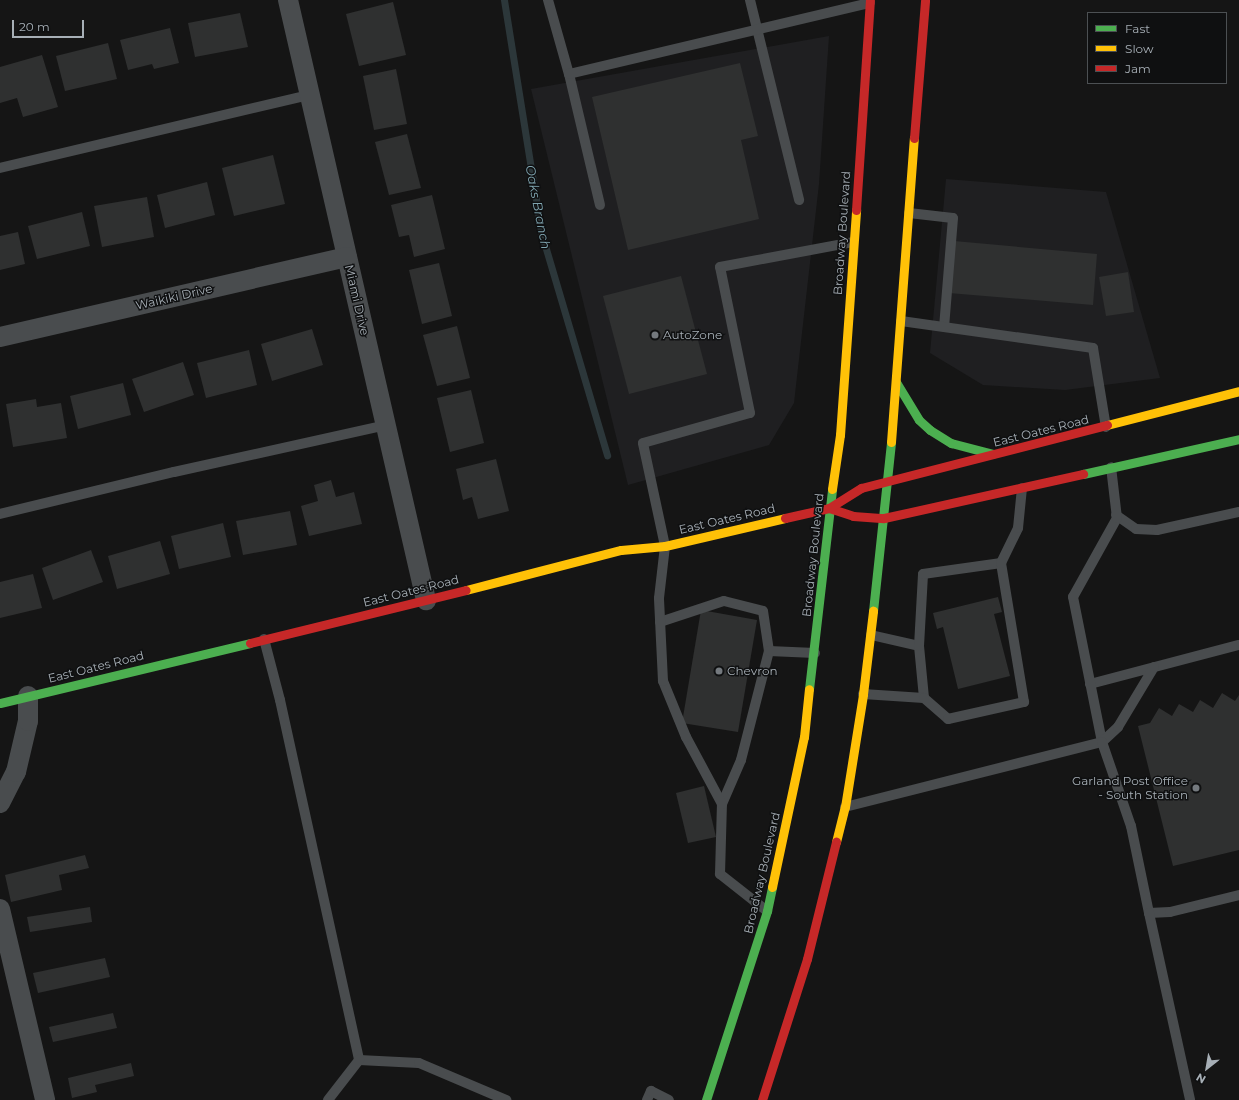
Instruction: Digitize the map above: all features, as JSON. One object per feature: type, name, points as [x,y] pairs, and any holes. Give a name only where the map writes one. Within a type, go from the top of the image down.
[{"type":"main road","points":[[762,1100],[806,960],[844,807],[863,694],[888,481],[925,0]]},
{"type":"main road","name":"Broadway Boulevard","points":[[706,1100],[768,911],[804,737],[815,654],[829,508],[840,435],[870,2]]},
{"type":"main road","points":[[896,382],[919,420],[930,430],[951,443],[996,454]]},
{"type":"main road","name":"East Oates Road","points":[[0,703],[426,600],[621,550],[665,546],[829,508],[861,488],[1106,427],[1239,391]]},
{"type":"main road","points":[[829,508],[853,516],[884,518],[1239,439]]},
{"type":"street","name":"Miami Drive","points":[[288,0],[426,600]]},
{"type":"street","name":"Waikiki Drive","points":[[0,337],[348,257]]},
{"type":"street","points":[[0,803],[16,772],[28,721],[28,696]]},
{"type":"street","points":[[0,909],[45,1100]]},
{"type":"lane","points":[[548,0],[569,74],[600,205]]},
{"type":"lane","points":[[750,0],[799,200]]},
{"type":"lane","points":[[569,74],[870,2]]},
{"type":"lane","points":[[0,168],[310,95]]},
{"type":"lane","points":[[909,213],[953,218],[944,327]]},
{"type":"lane","points":[[722,804],[686,737],[663,681],[659,598],[665,546],[643,443],[750,413],[720,267],[853,242]]},
{"type":"lane","points":[[901,321],[1093,348],[1106,427]]},
{"type":"lane","points":[[0,514],[174,472],[386,425]]},
{"type":"lane","points":[[1111,467],[1116,515],[1073,597],[1102,742],[1131,826],[1190,1100]]},
{"type":"lane","points":[[863,694],[924,698],[948,719],[1024,702],[1002,563],[1018,528],[1022,488]]},
{"type":"lane","points":[[1116,515],[1136,529],[1157,530],[1239,512]]},
{"type":"lane","points":[[924,698],[919,646],[923,574],[1002,563]]},
{"type":"lane","points":[[660,622],[724,601],[763,611],[769,651],[741,760],[722,804],[720,874],[768,911]]},
{"type":"lane","points":[[871,635],[919,646]]},
{"type":"lane","points":[[264,639],[280,700],[359,1060]]},
{"type":"lane","points":[[1090,684],[1239,645]]},
{"type":"lane","points":[[769,651],[815,654]]},
{"type":"lane","points":[[844,807],[1102,742],[1118,727],[1154,667]]},
{"type":"lane","points":[[1149,913],[1170,912],[1239,895]]},
{"type":"lane","points":[[328,1100],[359,1060]]},
{"type":"lane","points":[[359,1060],[418,1063],[506,1100]]},
{"type":"lane","points":[[647,1100],[651,1091],[669,1100]]},
{"type":"shaded area","points":[[829,36],[819,184],[794,403],[769,445],[628,485],[531,89]]},
{"type":"shaded area","points":[[946,179],[1106,192],[1160,378],[1065,390],[983,385],[930,353]]},
{"type":"building","points":[[393,2],[406,55],[359,66],[346,14]]},
{"type":"building","points":[[240,13],[248,47],[195,57],[188,23]]},
{"type":"building","points":[[170,28],[179,63],[154,69],[152,64],[128,70],[120,40]]},
{"type":"building","points":[[108,43],[117,79],[65,91],[56,56]]},
{"type":"building","points":[[42,55],[58,107],[23,117],[17,98],[0,103],[0,67]]},
{"type":"building","points":[[740,63],[758,136],[741,140],[759,219],[628,250],[592,97]]},
{"type":"building","points":[[396,69],[407,124],[374,130],[363,76]]},
{"type":"building","points":[[407,134],[421,188],[389,195],[375,142]]},
{"type":"building","points":[[273,155],[285,204],[234,216],[222,168]]},
{"type":"building","points":[[207,182],[215,215],[165,228],[157,195]]},
{"type":"building","points":[[432,195],[445,249],[414,257],[409,235],[399,237],[391,205]]},
{"type":"building","points":[[147,197],[154,237],[102,247],[94,206]]},
{"type":"building","points":[[82,212],[90,246],[37,259],[28,226]]},
{"type":"building","points":[[18,232],[25,264],[0,270],[0,236]]},
{"type":"building","points":[[954,241],[1097,254],[1093,305],[949,293]]},
{"type":"building","points":[[439,263],[452,316],[422,324],[409,270]]},
{"type":"building","points":[[1128,272],[1134,312],[1106,316],[1099,277]]},
{"type":"building","name":"AutoZone","points":[[681,276],[707,374],[629,394],[603,296]]},
{"type":"building","points":[[457,326],[470,378],[437,386],[423,335]]},
{"type":"building","points":[[312,329],[323,365],[272,381],[261,344]]},
{"type":"building","points":[[249,350],[257,385],[206,398],[197,363]]},
{"type":"building","points":[[183,362],[194,395],[144,412],[132,379]]},
{"type":"building","points":[[123,383],[131,415],[78,429],[70,396]]},
{"type":"building","points":[[471,390],[484,443],[450,452],[437,398]]},
{"type":"building","points":[[36,399],[37,407],[61,403],[67,438],[13,447],[6,404]]},
{"type":"building","points":[[496,459],[509,511],[478,519],[472,497],[463,500],[456,469]]},
{"type":"building","points":[[331,480],[336,497],[354,492],[362,524],[309,536],[301,506],[318,501],[314,485]]},
{"type":"building","points":[[290,511],[297,545],[243,555],[236,521]]},
{"type":"building","points":[[223,523],[231,557],[179,569],[171,536]]},
{"type":"building","points":[[160,541],[170,574],[117,589],[108,556]]},
{"type":"building","points":[[91,550],[103,582],[53,600],[42,568]]},
{"type":"building","points":[[33,574],[42,608],[0,618],[0,582]]},
{"type":"building","points":[[998,597],[1002,612],[994,614],[1010,676],[958,689],[943,627],[937,629],[933,613]]},
{"type":"building","name":"Chevron","points":[[701,610],[757,620],[738,732],[682,723]]},
{"type":"building","name":"Garland Post Office - South Station","points":[[1222,693],[1235,701],[1239,695],[1239,850],[1173,866],[1138,726],[1150,723],[1159,708],[1172,716],[1179,704],[1193,712],[1200,700],[1213,708]]},
{"type":"building","points":[[704,786],[716,837],[688,843],[676,793]]},
{"type":"building","points":[[85,855],[89,868],[59,875],[62,890],[11,902],[5,875]]},
{"type":"building","points":[[90,907],[92,922],[30,932],[27,917]]},
{"type":"building","points":[[105,958],[110,977],[38,993],[33,973]]},
{"type":"building","points":[[113,1013],[117,1028],[53,1042],[49,1027]]},
{"type":"building","points":[[131,1063],[134,1076],[95,1085],[97,1092],[72,1098],[68,1078]]},
{"type":"waterway","name":"Oaks Branch","points":[[504,0],[541,232],[607,455]]},
{"type":"traffic: fast","points":[[896,382],[919,420],[930,430],[951,443],[993,454]]},
{"type":"traffic: fast","points":[[1083,474],[1239,439]]},
{"type":"traffic: fast","points":[[873,611],[891,442]]},
{"type":"traffic: fast","points":[[809,689],[832,489]]},
{"type":"traffic: fast","points":[[0,703],[250,643]]},
{"type":"traffic: fast","points":[[706,1100],[767,911],[772,887]]},
{"type":"traffic: slow","points":[[891,442],[914,138]]},
{"type":"traffic: slow","points":[[832,489],[840,435],[856,210]]},
{"type":"traffic: slow","points":[[1107,425],[1239,391]]},
{"type":"traffic: slow","points":[[466,590],[621,550],[665,546],[785,518]]},
{"type":"traffic: slow","points":[[836,842],[845,807],[863,694],[873,611]]},
{"type":"traffic: slow","points":[[772,887],[804,737],[809,689]]},
{"type":"traffic: jam","points":[[856,210],[870,0]]},
{"type":"traffic: jam","points":[[914,138],[925,0]]},
{"type":"traffic: jam","points":[[785,518],[829,508],[861,488],[1107,425]]},
{"type":"traffic: jam","points":[[829,508],[853,516],[884,518],[1083,474]]},
{"type":"traffic: jam","points":[[250,643],[466,590]]},
{"type":"traffic: jam","points":[[762,1100],[807,959],[836,842]]},
{"type":"place","name":"AutoZone","points":[[655,335]]},
{"type":"place","name":"Chevron","points":[[719,671]]},
{"type":"place","name":"Garland Post Office - South Station","points":[[1196,788]]}]
